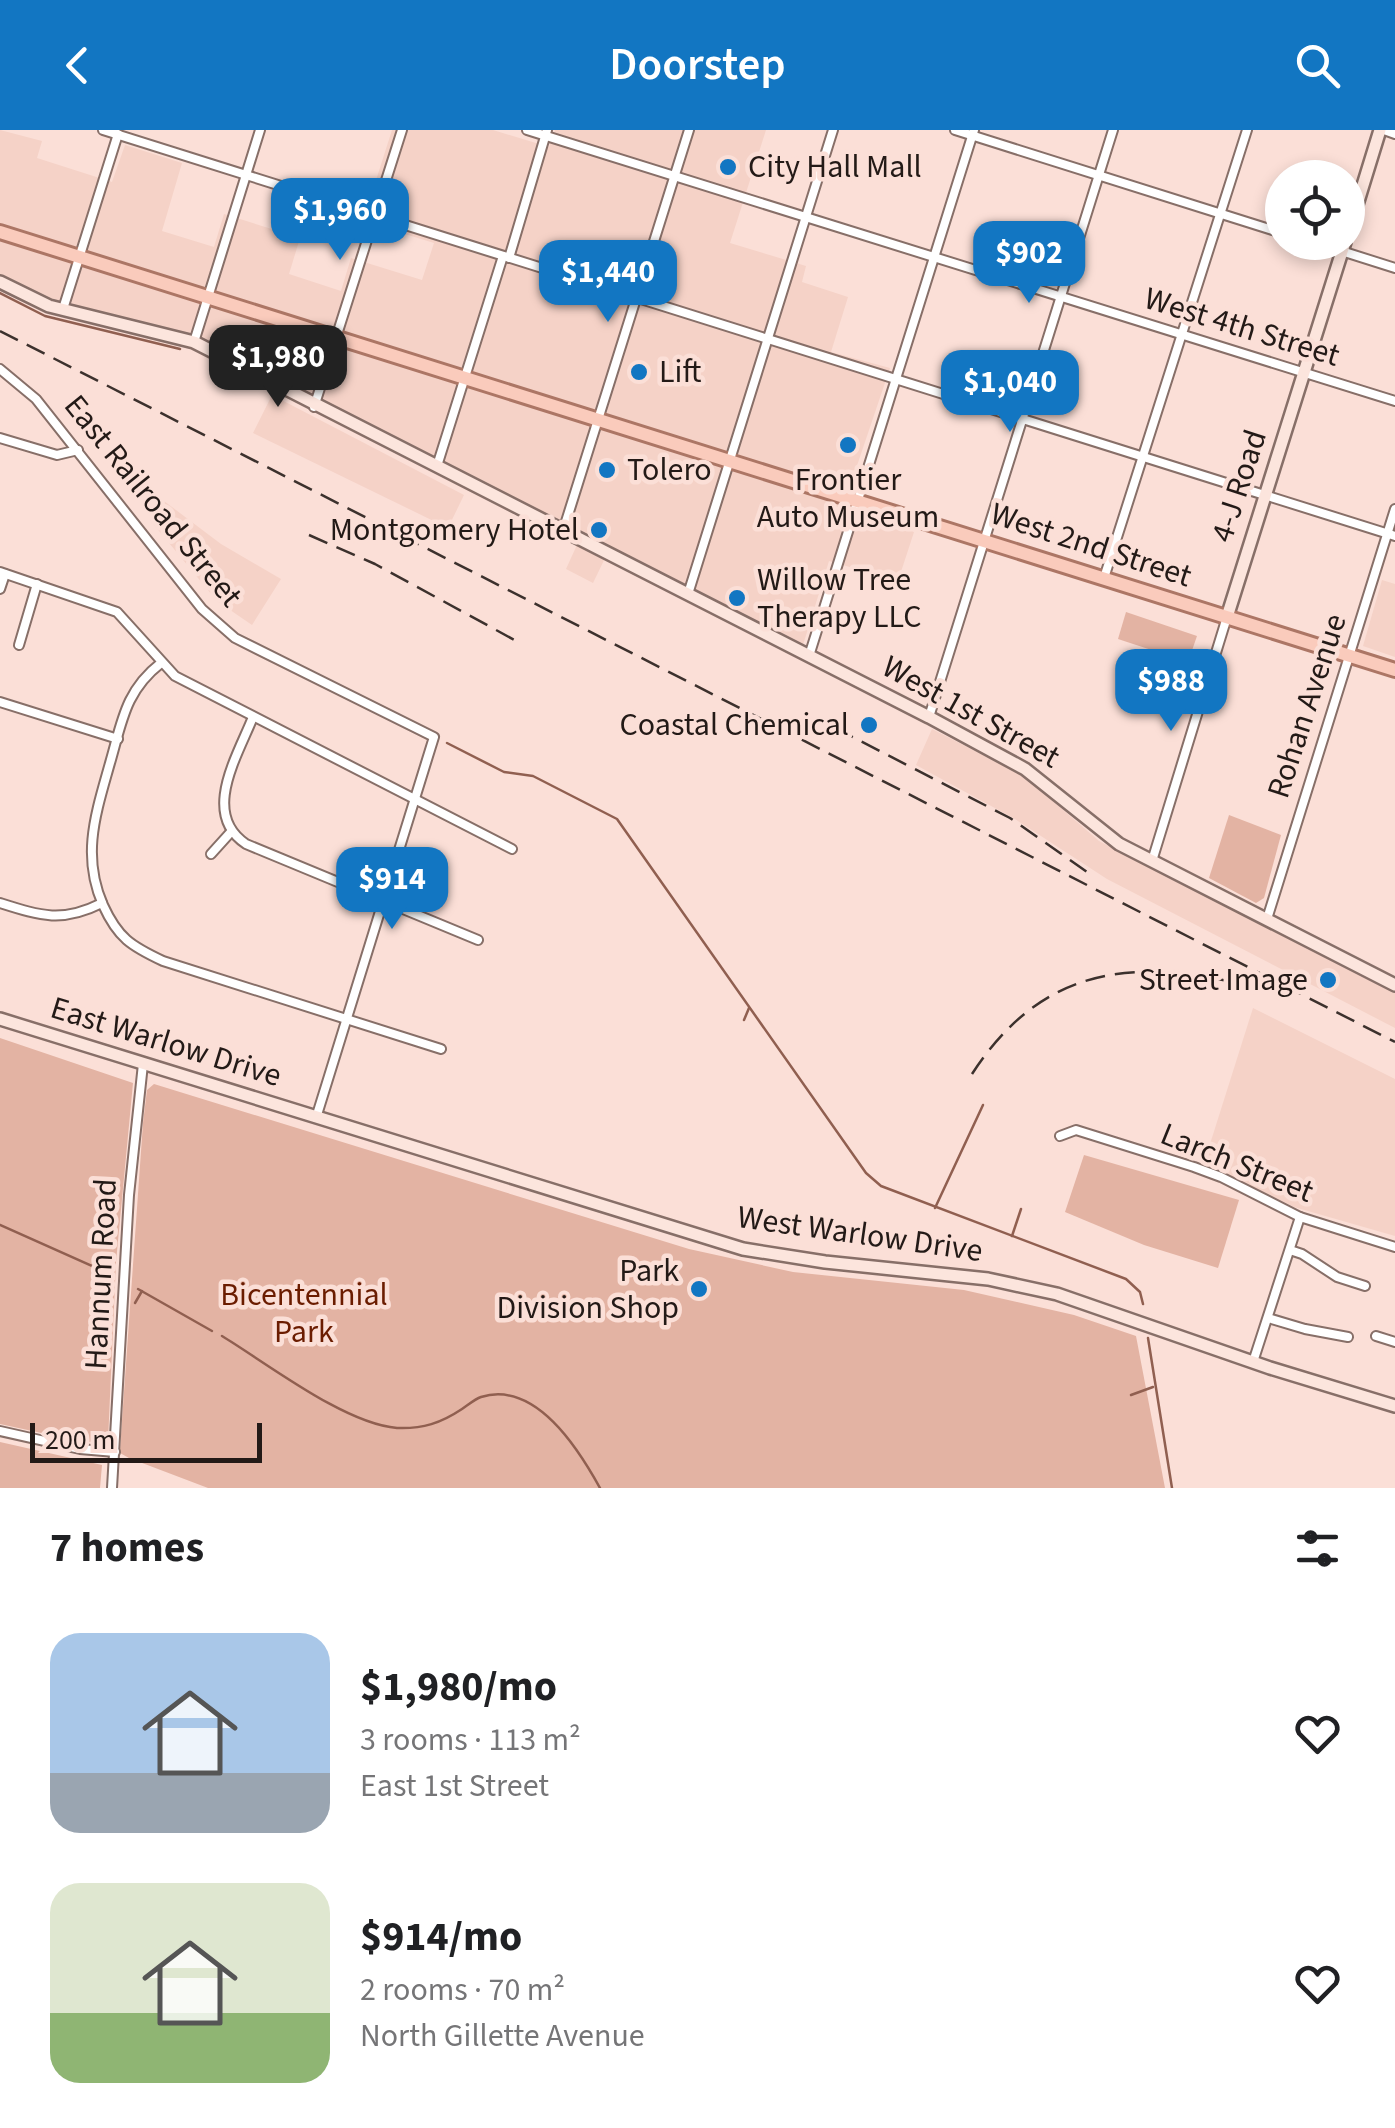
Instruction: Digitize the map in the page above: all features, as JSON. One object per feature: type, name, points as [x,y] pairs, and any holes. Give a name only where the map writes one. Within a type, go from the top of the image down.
[{"type":"main road","name":"West 2nd Street","points":[[0,232],[1395,670]]},
{"type":"street","points":[[103,130],[1391,535]]},
{"type":"street","points":[[194,342],[260,130]]},
{"type":"street","points":[[314,406],[402,130]]},
{"type":"street","name":"West 4th Street","points":[[527,130],[1395,402]]},
{"type":"street","points":[[563,531],[688,130]]},
{"type":"street","points":[[688,594],[833,130]]},
{"type":"street","points":[[956,130],[1265,228]]},
{"type":"street","points":[[928,717],[1113,130]]},
{"type":"street","points":[[1104,578],[1246,130]]},
{"type":"street","points":[[1365,182],[1382,130],[1395,134]]},
{"type":"street","points":[[63,309],[119,132]]},
{"type":"street","points":[[437,467],[546,133]]},
{"type":"street","points":[[809,656],[973,133]]},
{"type":"street","points":[[1365,256],[1395,268]]},
{"type":"street","name":"4-J Road","points":[[1152,861],[1339,260]]},
{"type":"street","name":"West 1st Street","points":[[0,282],[63,309],[194,342],[1025,768],[1106,835],[1395,984]]},
{"type":"street","name":"East Railroad Street","points":[[0,368],[36,399],[202,609],[235,638],[434,736],[414,799]]},
{"type":"street","points":[[0,438],[57,455],[78,450]]},
{"type":"street","name":"Rohan Avenue","points":[[1267,919],[1391,535],[1395,508]]},
{"type":"street","points":[[0,590],[2,573],[117,612],[176,676],[512,849]]},
{"type":"street","points":[[18,645],[38,584]]},
{"type":"street","points":[[161,663],[130,696],[90,845],[94,884],[116,932],[136,949],[163,961],[441,1048]]},
{"type":"street","points":[[0,702],[118,739]]},
{"type":"street","points":[[253,717],[224,797],[223,816],[230,833],[246,844],[478,940]]},
{"type":"street","points":[[316,1118],[414,799]]},
{"type":"street","points":[[211,854],[230,833]]},
{"type":"street","points":[[0,904],[63,917],[102,903]]},
{"type":"street","name":"East Warlow Drive","points":[[0,1019],[316,1118]]},
{"type":"street","name":"Hannum Road","points":[[112,1488],[129,1194],[143,1064]]},
{"type":"street","name":"West Warlow Drive","points":[[316,1118],[743,1248],[825,1262],[960,1275],[1092,1304],[1253,1362],[1395,1406]]},
{"type":"street","name":"Larch Street","points":[[1060,1136],[1076,1130],[1194,1167],[1300,1217],[1395,1248]]},
{"type":"street","points":[[1253,1362],[1300,1217]]},
{"type":"street","points":[[1290,1250],[1337,1277],[1365,1286]]},
{"type":"street","points":[[1268,1318],[1348,1337]]},
{"type":"street","points":[[1376,1336],[1395,1342]]},
{"type":"street","points":[[0,1431],[80,1450],[115,1452]]},
{"type":"shaded area","points":[[0,130],[42,141],[37,158],[112,182],[125,145],[182,163],[162,231],[214,247],[224,214],[300,238],[289,274],[341,291],[351,258],[422,280],[434,243],[363,221],[392,130],[493,130],[549,147],[555,130],[766,130],[730,243],[806,266],[802,282],[848,297],[831,352],[890,368],[842,510],[914,532],[898,581],[829,561],[799,648],[608,552],[593,583],[566,569],[581,536],[187,336],[51,301],[0,274]]},
{"type":"shaded area","points":[[272,395],[464,495],[448,528],[253,433]]},
{"type":"shaded area","points":[[164,501],[221,544],[281,579],[252,625],[217,601],[150,520]]},
{"type":"shaded area","points":[[1382,580],[1395,584],[1395,657],[1363,646]]},
{"type":"shaded area","points":[[932,729],[1024,776],[1099,841],[1395,993],[1395,1028],[1107,879],[1015,819],[916,765]]},
{"type":"shaded area","points":[[1253,1008],[1395,1079],[1395,1236],[1294,1207],[1204,1163]]},
{"type":"green space","points":[[1126,612],[1197,636],[1188,662],[1118,639]]},
{"type":"green space","points":[[1229,815],[1281,835],[1264,898],[1256,903],[1209,878]]},
{"type":"green space","points":[[0,1038],[133,1083],[116,1262],[108,1441],[83,1442],[0,1424]]},
{"type":"green space","name":"Bicentennial Park","points":[[154,1084],[689,1249],[793,1272],[964,1290],[1074,1315],[1136,1336],[1165,1488],[208,1488],[129,1458],[120,1449],[143,1123],[147,1090]]},
{"type":"green space","points":[[1084,1155],[1239,1200],[1218,1268],[1144,1245],[1065,1212]]},
{"type":"green space","points":[[0,1442],[102,1465],[100,1488],[0,1488]]},
{"type":"waterway","points":[[0,293],[45,316],[180,349]]},
{"type":"waterway","points":[[447,743],[504,772],[533,776],[617,819],[866,1173],[881,1186],[1126,1279],[1140,1292],[1143,1304]]},
{"type":"waterway","points":[[744,1020],[749,1008]]},
{"type":"waterway","points":[[935,1208],[983,1105]]},
{"type":"waterway","points":[[1012,1236],[1021,1209]]},
{"type":"waterway","points":[[0,1225],[110,1274]]},
{"type":"waterway","points":[[138,1289],[212,1331]]},
{"type":"waterway","points":[[135,1303],[142,1291]]},
{"type":"waterway","points":[[222,1336],[331,1405],[376,1424],[397,1428],[423,1426],[447,1418],[481,1397],[501,1394],[520,1399],[537,1408],[568,1438],[600,1488]]},
{"type":"waterway","points":[[1148,1338],[1172,1488]]},
{"type":"waterway","points":[[1131,1395],[1153,1387]]},
{"type":"railway","points":[[0,331],[1395,1042]]},
{"type":"railway","points":[[309,535],[375,564],[520,643]]},
{"type":"railway","points":[[835,728],[1010,818],[1090,874]]},
{"type":"railway","points":[[972,1074],[997,1040],[1024,1014],[1054,994],[1085,981],[1154,972],[1232,982]]},
{"type":"place","name":"City Hall Mall","points":[[728,167]]},
{"type":"place","name":"Lift","points":[[639,372]]},
{"type":"place","name":"Frontier Auto Museum","points":[[848,445]]},
{"type":"place","name":"Tolero","points":[[607,470]]},
{"type":"place","name":"Montgomery Hotel","points":[[599,530]]},
{"type":"place","name":"Willow Tree Therapy LLC","points":[[737,598]]},
{"type":"place","name":"Coastal Chemical","points":[[869,725]]},
{"type":"place","name":"Street Image","points":[[1328,980]]},
{"type":"place","name":"Park Division Shop","points":[[699,1289]]}]
